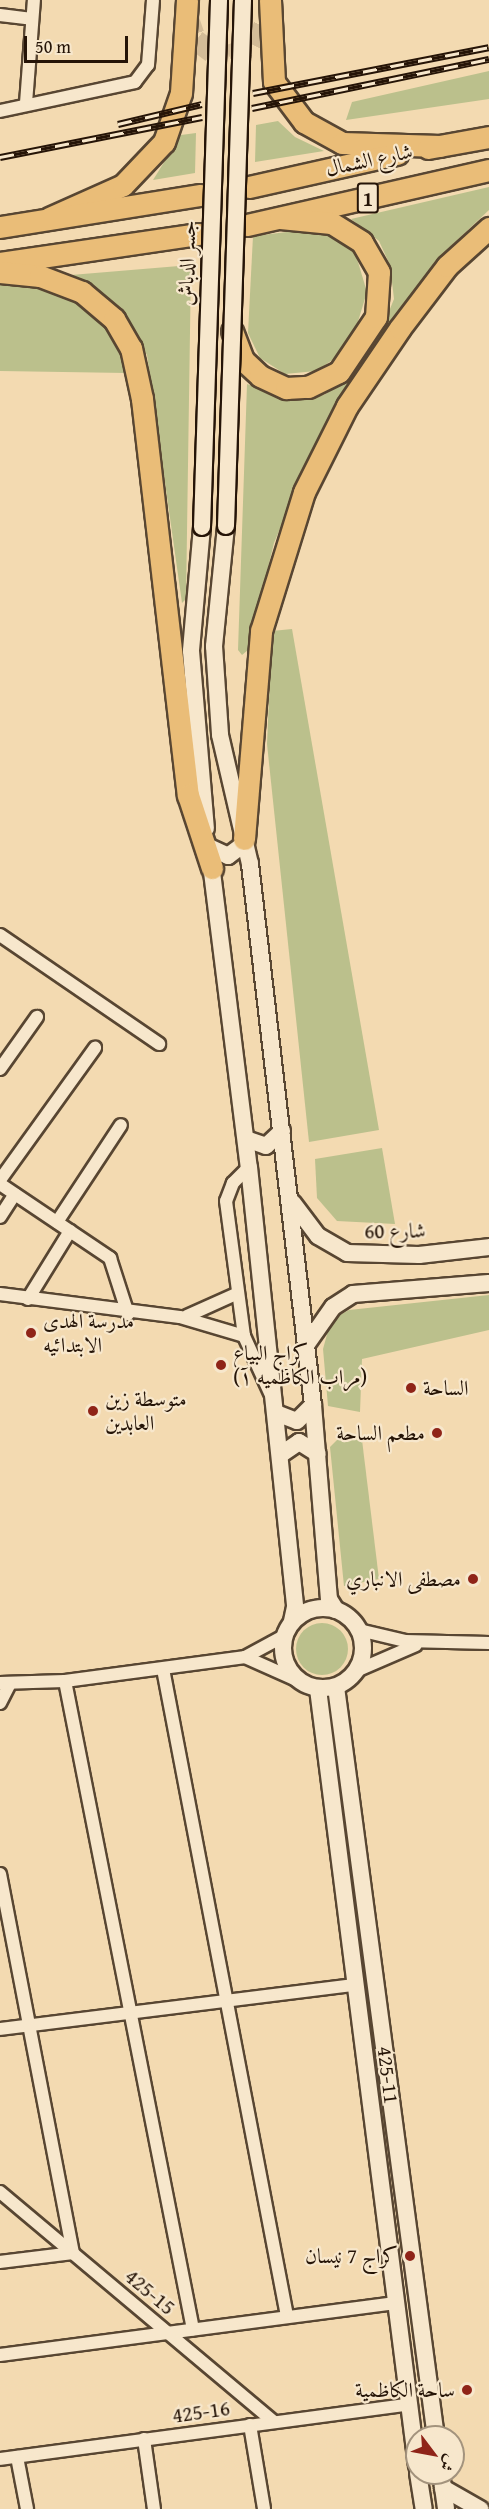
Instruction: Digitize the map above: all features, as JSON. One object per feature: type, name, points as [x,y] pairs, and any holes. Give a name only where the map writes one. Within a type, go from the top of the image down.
[{"type":"highway","points":[[49,218],[123,185],[164,142],[181,93],[187,0]]},
{"type":"highway","points":[[270,0],[274,82],[304,123],[342,143],[440,146]]},
{"type":"highway","name":"شارع الشمال","points":[[249,187],[489,137]]},
{"type":"highway","name":"شارع الشمال","points":[[247,225],[489,170]]},
{"type":"highway","points":[[0,226],[200,195]]},
{"type":"highway","points":[[232,331],[243,360],[268,381],[286,388],[319,385],[350,360],[376,317],[381,291],[377,265],[362,242],[342,228],[313,219],[280,218]]},
{"type":"highway","points":[[244,841],[261,631],[304,492],[347,406],[400,328],[447,266],[489,228]]},
{"type":"highway","points":[[0,263],[198,234]]},
{"type":"highway","points":[[0,272],[40,276],[82,292],[114,319],[130,348],[143,410],[188,795],[212,868]]},
{"type":"main road","name":"جسر الدباش","points":[[219,0],[202,527],[191,651],[209,847],[246,1139],[280,1455],[288,1629]]},
{"type":"main road","points":[[243,0],[225,526],[214,646],[220,735],[244,841],[282,1131],[307,1344],[329,1599],[336,1610],[359,1630],[363,1643],[356,1671],[336,1687],[318,1689],[299,1681],[284,1661],[288,1629],[312,1609],[336,1610]]},
{"type":"main road","points":[[209,847],[228,856],[244,841]]},
{"type":"main road","points":[[246,1139],[266,1146],[282,1131]]},
{"type":"main road","points":[[249,1167],[266,1156],[285,1163]]},
{"type":"main road","name":"شارع 60","points":[[290,1198],[318,1236],[348,1253],[419,1255],[489,1247]]},
{"type":"main road","points":[[307,1344],[333,1306],[353,1294],[489,1282]]},
{"type":"main road","points":[[275,1406],[297,1421],[313,1405]]},
{"type":"main road","points":[[280,1455],[299,1442],[318,1454]]},
{"type":"main road","name":"425-11","points":[[336,1687],[434,2425]]},
{"type":"main road","name":"425-11","points":[[318,1689],[410,2425]]},
{"type":"main road","points":[[420,2485],[424,2509]]},
{"type":"main road","points":[[443,2485],[446,2509]]},
{"type":"main road","points":[[447,2485],[480,2509]]},
{"type":"street","points":[[26,103],[34,0]]},
{"type":"street","points":[[0,111],[26,103],[135,82],[144,76],[153,0]]},
{"type":"street","points":[[0,15],[32,18]]},
{"type":"street","points":[[0,935],[159,1044]]},
{"type":"street","points":[[0,1069],[37,1017]]},
{"type":"street","points":[[95,1048],[0,1182],[110,1258],[128,1314]]},
{"type":"street","points":[[57,1222],[121,1125]]},
{"type":"street","points":[[249,1167],[233,1184],[226,1201],[236,1294],[244,1336],[275,1406]]},
{"type":"street","points":[[0,1217],[15,1194]]},
{"type":"street","points":[[28,1299],[70,1231]]},
{"type":"street","points":[[0,1294],[128,1314],[180,1317],[244,1336]]},
{"type":"street","points":[[180,1317],[209,1310],[236,1294]]},
{"type":"street","points":[[0,1703],[5,1684],[65,1682],[245,1657],[288,1629]]},
{"type":"street","points":[[359,1630],[428,1641],[489,1643]]},
{"type":"street","points":[[356,1671],[428,1641]]},
{"type":"street","points":[[245,1657],[299,1681]]},
{"type":"street","points":[[163,1669],[287,2316]]},
{"type":"street","points":[[65,1682],[127,2012],[193,2329]]},
{"type":"street","points":[[0,1874],[32,2025],[73,2253],[0,2262]]},
{"type":"street","points":[[0,2029],[354,1985]]},
{"type":"street","name":"425-15","points":[[0,2192],[274,2422]]},
{"type":"street","points":[[0,2355],[394,2302]]},
{"type":"street","name":"425-16","points":[[0,2459],[407,2405]]},
{"type":"street","points":[[250,2425],[264,2509]]},
{"type":"street","points":[[144,2439],[154,2509]]},
{"type":"street","points":[[17,2457],[27,2509]]},
{"type":"green space","points":[[489,71],[489,99],[346,120],[352,102]]},
{"type":"green space","points":[[278,121],[295,137],[324,151],[255,162],[256,125]]},
{"type":"green space","points":[[196,133],[195,173],[153,180],[181,135]]},
{"type":"green space","points":[[489,187],[489,210],[436,260],[317,441],[274,543],[248,650],[242,655],[238,650],[247,384],[286,400],[324,395],[347,380],[379,336],[394,299],[390,265],[379,241],[351,219]]},
{"type":"green space","points":[[303,230],[333,236],[355,252],[367,292],[356,328],[334,359],[316,371],[285,374],[260,358],[248,333],[253,236]]},
{"type":"green space","points":[[191,265],[186,599],[182,603],[147,355],[118,306],[71,275]]},
{"type":"green space","points":[[0,279],[60,289],[98,314],[120,346],[126,373],[0,371]]},
{"type":"green space","points":[[292,629],[379,1130],[309,1142],[267,744],[272,631]]},
{"type":"green space","points":[[382,1148],[395,1224],[337,1221],[317,1198],[315,1159]]},
{"type":"green space","points":[[489,1295],[489,1330],[362,1359],[360,1412],[328,1406],[323,1349],[331,1320],[349,1310]]},
{"type":"green space","points":[[339,1438],[362,1440],[379,1579],[344,1586],[330,1447]]},
{"type":"green space","points":[[317,1623],[327,1623],[336,1627],[344,1635],[348,1649],[344,1663],[336,1671],[327,1675],[317,1675],[308,1671],[300,1663],[296,1654],[296,1644],[300,1635],[308,1627]]},
{"type":"tunnel","points":[[187,14],[196,40],[212,52],[229,55],[254,45],[269,15]]},
{"type":"tunnel","points":[[200,195],[249,187]]},
{"type":"railway","points":[[253,93],[489,47]]},
{"type":"railway","points":[[252,108],[489,59]]},
{"type":"railway","points":[[118,124],[202,104]]},
{"type":"railway","points":[[0,157],[202,117]]},
{"type":"place","name":"مدرسة الهدى الابتدائيه","points":[[31,1333]]},
{"type":"place","name":"كراج البياع (مراب الكاظميه ١)","points":[[221,1365]]},
{"type":"place","name":"الساحة","points":[[411,1388]]},
{"type":"place","name":"متوسطة زين العابدين","points":[[93,1411]]},
{"type":"place","name":"مطعم الساحة","points":[[437,1433]]},
{"type":"place","name":"مصطفى الانباري","points":[[473,1579]]},
{"type":"place","name":"كراج 7 نيسان","points":[[410,2256]]},
{"type":"place","name":"ساحة الكاظمية","points":[[467,2390]]}]
